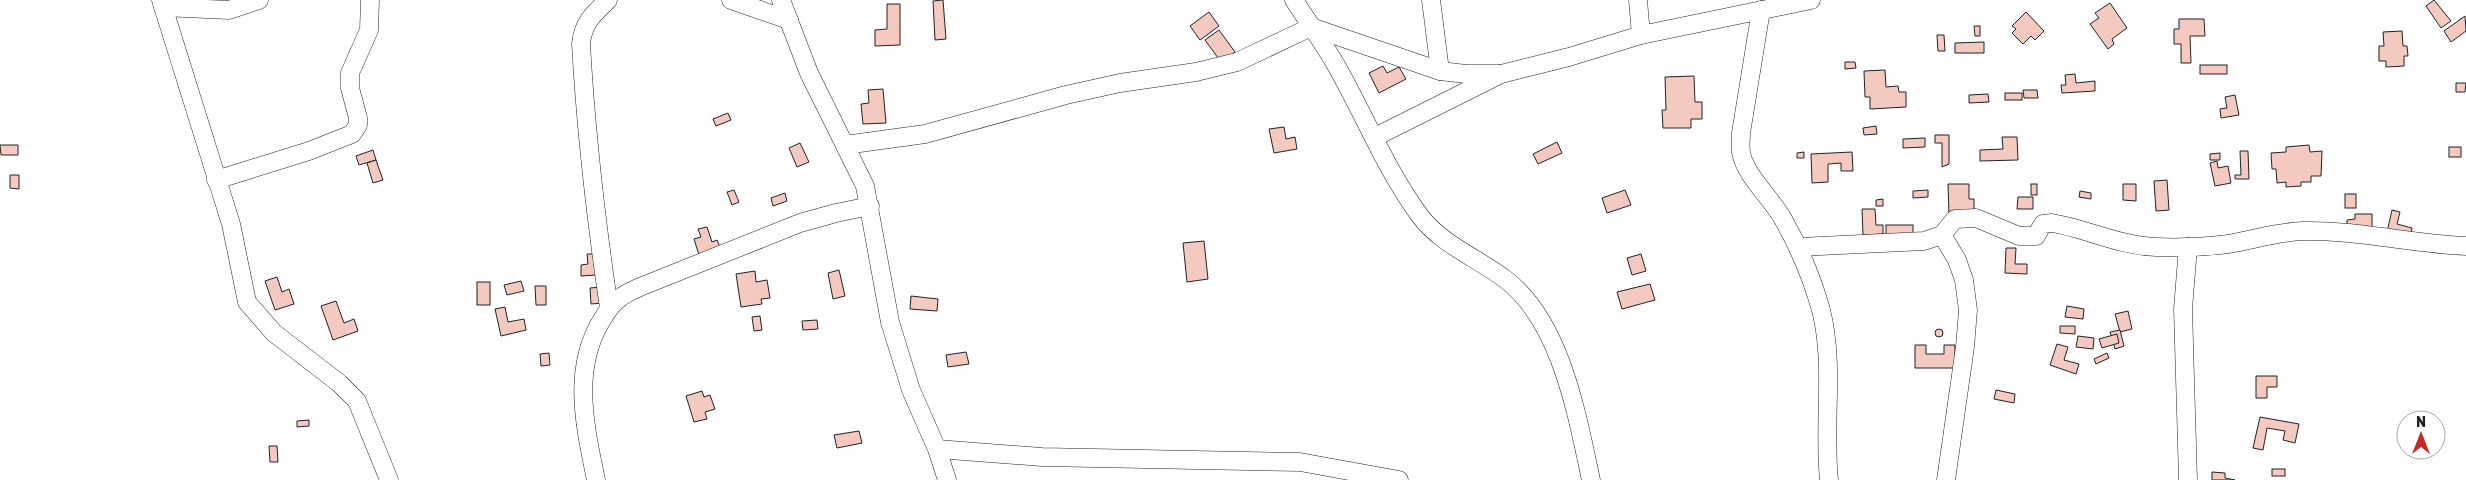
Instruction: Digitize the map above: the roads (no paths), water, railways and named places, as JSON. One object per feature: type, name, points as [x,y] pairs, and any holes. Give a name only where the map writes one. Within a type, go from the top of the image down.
[{"type":"street","points":[[259,0],[229,10],[162,4],[233,233],[247,302],[274,334],[339,383],[357,401],[389,480]]},
{"type":"street","points":[[216,180],[309,151],[352,134],[358,126],[358,118],[350,88],[350,73],[369,30],[370,0]]},
{"type":"street","points":[[608,0],[588,19],[582,31],[581,44],[594,211],[609,308]]},
{"type":"street","points":[[731,0],[789,20]]},
{"type":"street","points":[[781,0],[809,73],[865,186],[890,322],[911,390],[937,449],[947,480]]},
{"type":"street","points":[[1294,0],[1336,65],[1387,163],[1421,218],[1446,240],[1506,279],[1534,308],[1570,387],[1591,480]]},
{"type":"street","points":[[1431,0],[1440,71]]},
{"type":"street","points":[[1638,0],[1641,35]]},
{"type":"street","points":[[1375,137],[1501,74],[1569,57],[1641,35],[1811,0]]},
{"type":"street","points":[[1761,10],[1741,133],[1741,152],[1746,166],[1782,216],[1798,247],[1820,309],[1830,372],[1826,450],[1829,480]]},
{"type":"street","points":[[845,145],[925,134],[1084,91],[1237,62],[1311,27],[1440,71],[1466,74],[1501,74]]},
{"type":"street","points":[[596,480],[586,428],[582,387],[585,361],[594,331],[609,308],[619,298],[640,287],[774,233],[836,213],[870,206]]},
{"type":"street","points":[[1798,247],[1898,244],[1924,241],[1942,235],[1955,219],[1970,217],[2019,236],[2036,236],[2043,224],[2052,223],[2119,241],[2154,247],[2228,244],[2263,236],[2303,232],[2351,233],[2437,245],[2466,246]]},
{"type":"street","points":[[1942,235],[1957,260],[1962,273],[1968,310],[1965,347],[1946,480]]},
{"type":"street","points":[[2188,247],[2183,309],[2188,480]]},
{"type":"street","points":[[937,449],[1042,457],[1300,462],[1399,480]]}]
